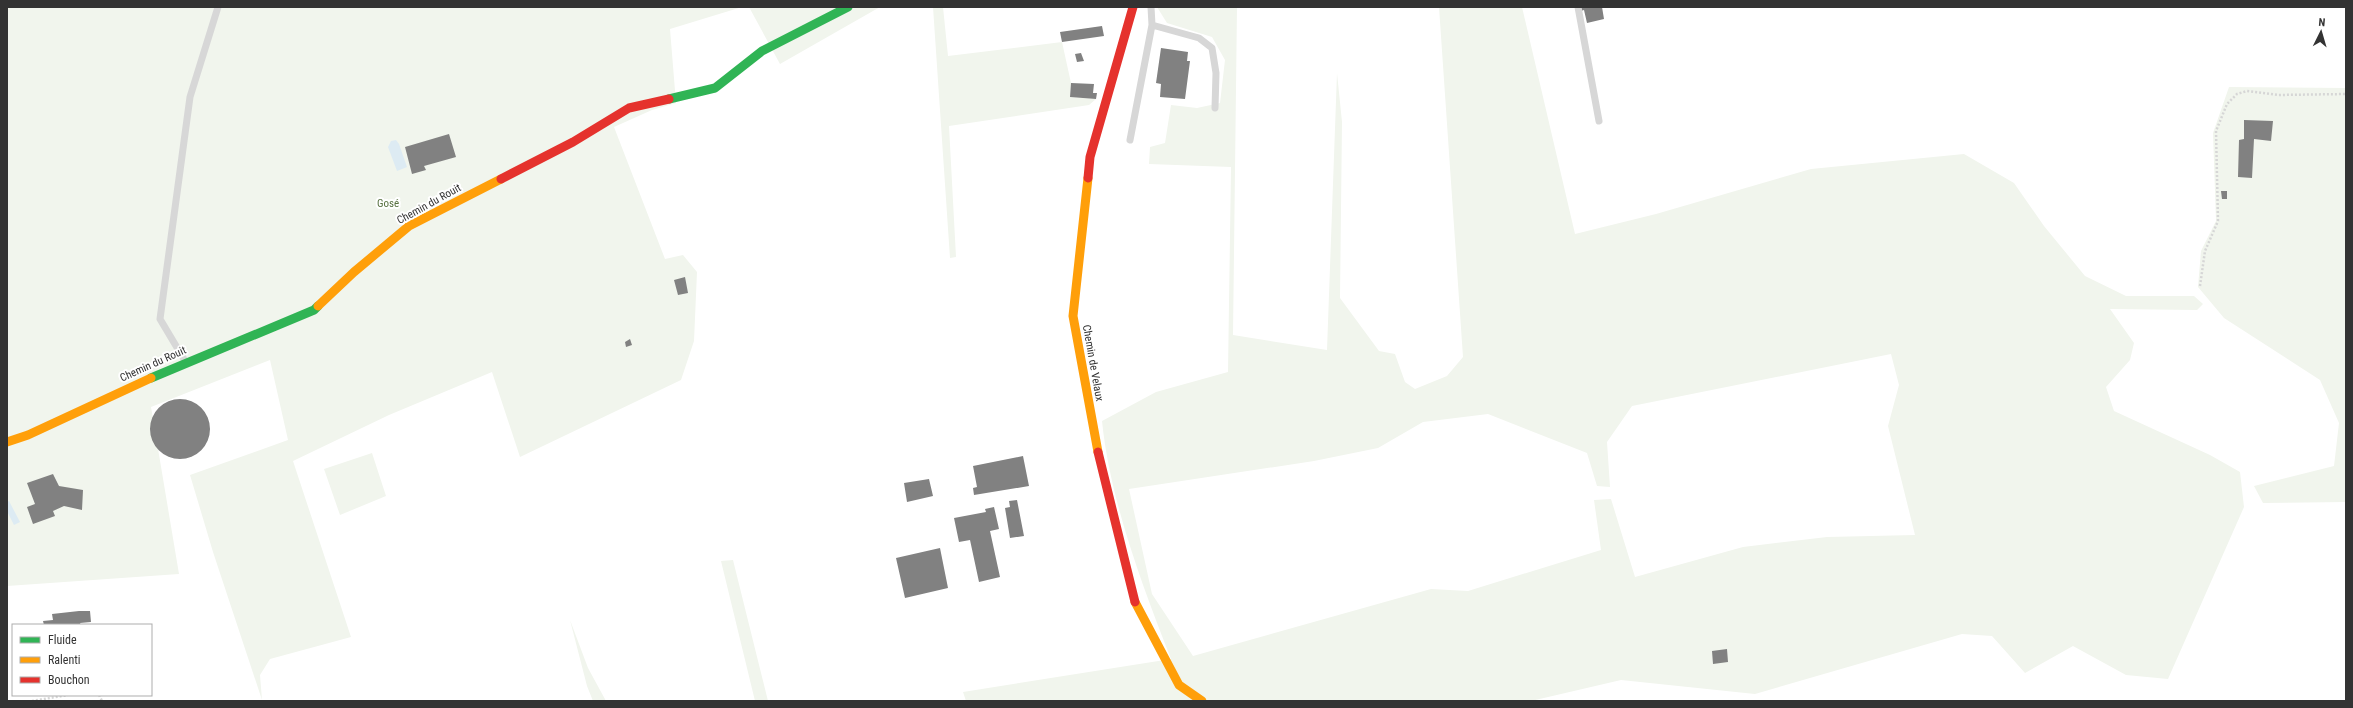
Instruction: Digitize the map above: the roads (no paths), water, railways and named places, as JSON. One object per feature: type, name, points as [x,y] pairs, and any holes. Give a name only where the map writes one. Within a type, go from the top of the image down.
[{"type":"street","name":"Chemin du Rouit","points":[[7,442],[28,435],[186,362],[314,310],[354,272],[410,226],[573,142],[629,108],[715,88],[762,51],[848,7]]},
{"type":"street","name":"Chemin de Velaux","points":[[1133,7],[1090,157],[1073,316],[1092,430],[1133,599],[1179,685],[1202,701]]},
{"type":"lane","points":[[186,362],[160,319],[190,97],[218,7]]},
{"type":"lane","points":[[1130,140],[1152,26],[1151,7]]},
{"type":"lane","points":[[1578,7],[1599,121]]},
{"type":"lane","points":[[1152,26],[1199,38],[1212,48],[1216,73],[1215,108]]},
{"type":"park label","name":"Gosé","points":[[388,203]]}]
